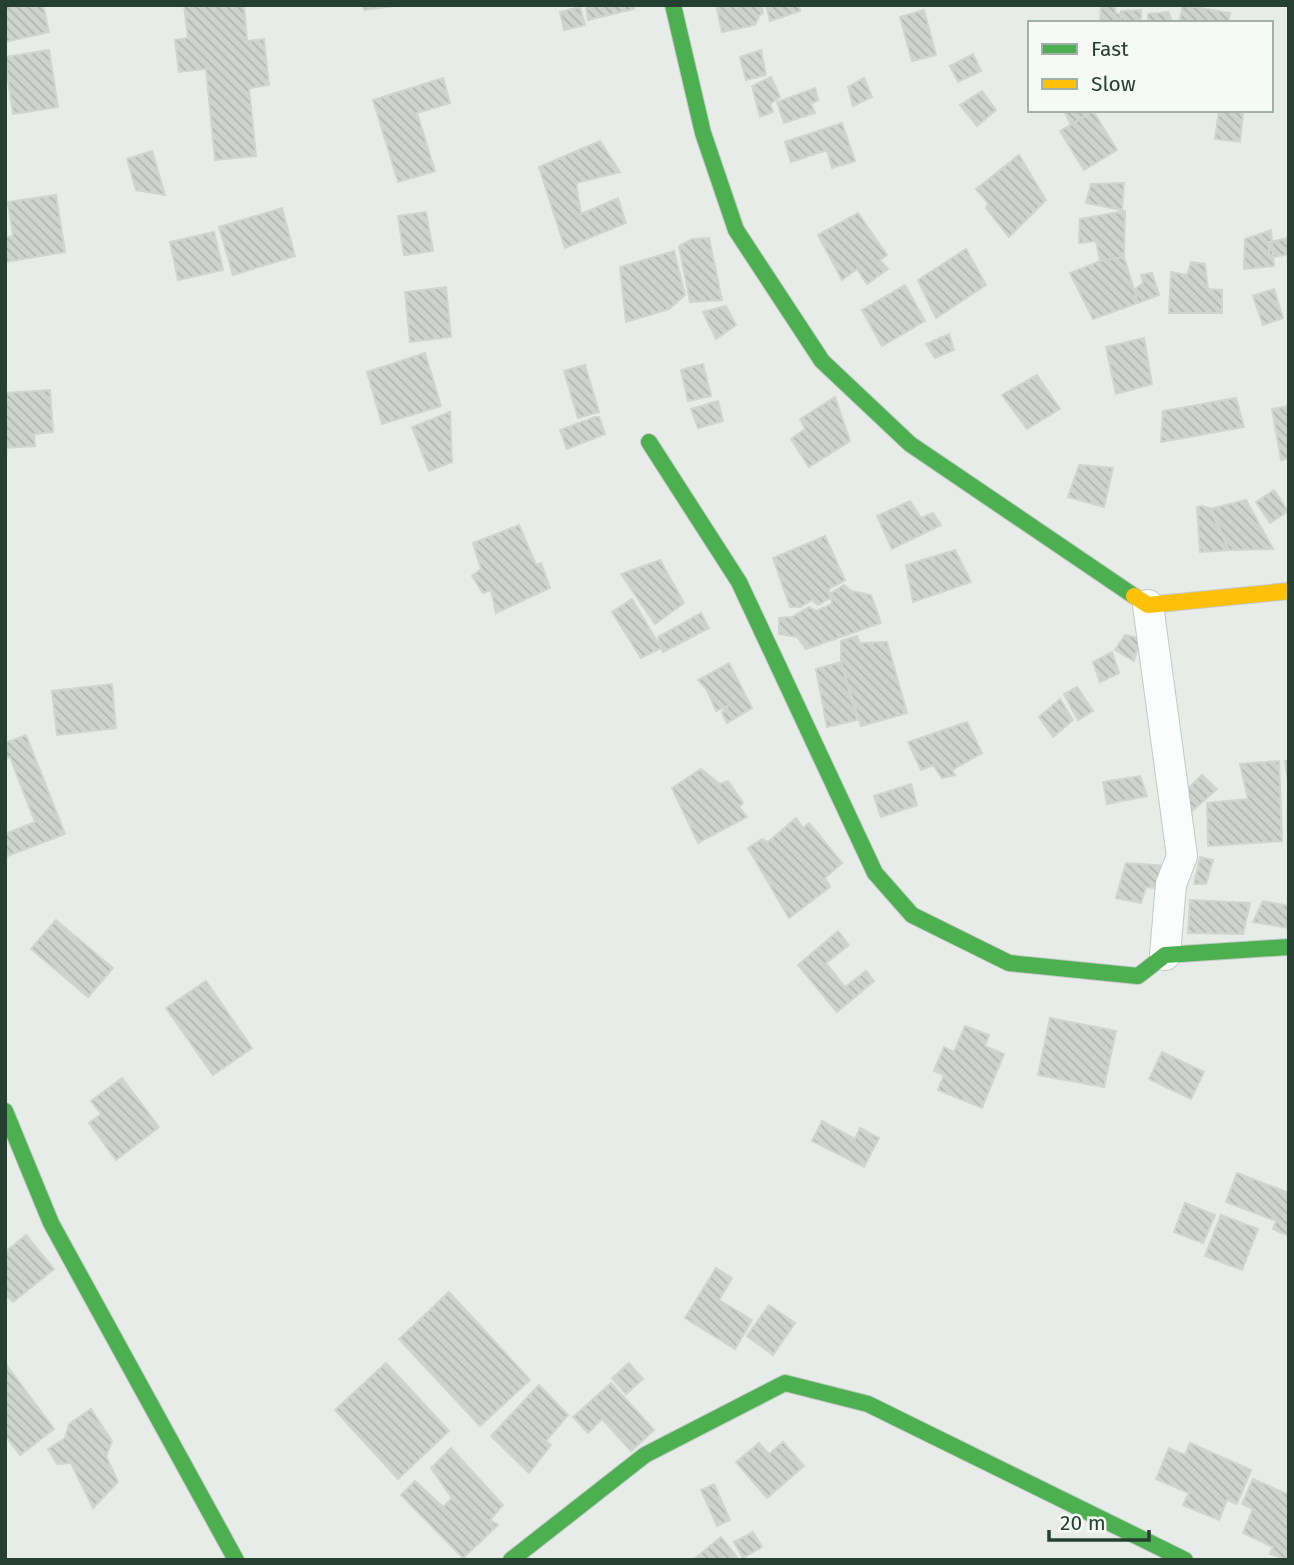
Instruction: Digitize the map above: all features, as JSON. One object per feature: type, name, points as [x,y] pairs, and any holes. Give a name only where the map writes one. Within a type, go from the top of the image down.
[{"type":"street","points":[[673,5],[703,133],[736,230],[822,361],[910,444],[1148,605],[1289,592]]},
{"type":"street","points":[[649,442],[739,582],[875,873],[912,915],[1009,963],[1138,976],[1165,955],[1289,947]]},
{"type":"street","points":[[1148,605],[1182,856],[1171,884],[1165,955]]},
{"type":"street","points":[[5,1111],[51,1223],[236,1560]]},
{"type":"street","points":[[510,1560],[645,1455],[785,1383],[868,1404],[1185,1560]]},
{"type":"building","points":[[5,5],[43,5],[49,32],[5,42]]},
{"type":"building","points":[[184,5],[244,5],[247,41],[264,39],[269,85],[249,88],[256,156],[215,160],[206,69],[179,72],[175,40],[188,38]]},
{"type":"building","points":[[363,5],[394,5],[394,6],[364,10]]},
{"type":"building","points":[[586,5],[634,5],[634,9],[588,20]]},
{"type":"building","points":[[716,5],[762,5],[763,13],[755,25],[722,32]]},
{"type":"building","points":[[766,5],[799,5],[800,11],[770,21]]},
{"type":"building","points":[[1101,5],[1114,5],[1116,13],[1121,15],[1120,21],[1100,21]]},
{"type":"building","points":[[1183,5],[1230,13],[1228,21],[1179,21]]},
{"type":"building","points":[[580,7],[585,25],[564,30],[560,12]]},
{"type":"building","points":[[924,10],[936,55],[912,61],[900,17]]},
{"type":"building","points":[[1141,10],[1141,21],[1120,21],[1121,11]]},
{"type":"building","points":[[1168,12],[1172,21],[1148,21],[1148,14]]},
{"type":"building","points":[[49,50],[58,107],[13,114],[5,57]]},
{"type":"building","points":[[761,50],[766,75],[746,80],[740,57]]},
{"type":"building","points":[[973,54],[981,71],[958,82],[950,66]]},
{"type":"building","points":[[771,77],[780,97],[770,104],[773,112],[760,117],[752,86]]},
{"type":"building","points":[[443,78],[450,103],[417,113],[435,171],[398,182],[373,100]]},
{"type":"building","points":[[864,78],[872,97],[853,106],[848,87]]},
{"type":"building","points":[[815,88],[818,100],[811,104],[815,113],[784,123],[777,102]]},
{"type":"building","points":[[982,91],[996,110],[977,126],[960,105]]},
{"type":"building","points":[[1064,112],[1088,112],[1089,113],[1071,125]]},
{"type":"building","points":[[1094,112],[1117,150],[1084,170],[1060,131]]},
{"type":"building","points":[[1219,112],[1242,112],[1240,142],[1215,139]]},
{"type":"building","points":[[842,123],[855,161],[832,168],[827,150],[791,162],[785,142]]},
{"type":"building","points":[[600,141],[620,172],[576,183],[581,214],[618,198],[626,223],[565,248],[539,167]]},
{"type":"building","points":[[152,151],[165,195],[136,190],[127,159]]},
{"type":"building","points":[[1019,155],[1046,200],[1009,237],[986,208],[988,203],[976,189]]},
{"type":"building","points":[[1124,183],[1122,210],[1086,203],[1091,184]]},
{"type":"building","points":[[56,195],[65,252],[5,262],[5,238],[13,236],[8,202]]},
{"type":"building","points":[[282,208],[295,256],[233,275],[219,227]]},
{"type":"building","points":[[1125,211],[1124,257],[1100,261],[1096,241],[1079,243],[1080,219]]},
{"type":"building","points":[[426,212],[433,251],[404,255],[398,216]]},
{"type":"building","points":[[858,213],[887,255],[880,260],[888,269],[867,284],[857,269],[842,280],[818,235]]},
{"type":"building","points":[[1271,230],[1274,266],[1244,269],[1245,239]]},
{"type":"building","points":[[214,232],[223,270],[178,280],[170,242]]},
{"type":"building","points":[[709,238],[722,300],[690,302],[679,246],[692,239]]},
{"type":"building","points":[[1289,238],[1289,254],[1269,258],[1269,242]]},
{"type":"building","points":[[966,249],[986,285],[936,318],[918,280]]},
{"type":"building","points":[[674,251],[685,295],[669,309],[626,322],[620,267]]},
{"type":"building","points":[[1124,257],[1138,303],[1093,319],[1070,273],[1100,261]]},
{"type":"building","points":[[1191,262],[1205,264],[1208,289],[1222,290],[1222,313],[1169,313],[1171,272],[1187,275]]},
{"type":"building","points":[[1152,273],[1159,295],[1138,303],[1134,290],[1143,283],[1141,275]]},
{"type":"building","points":[[905,285],[925,321],[882,346],[862,310]]},
{"type":"building","points":[[446,287],[451,337],[410,342],[405,292]]},
{"type":"building","points":[[1274,289],[1283,318],[1263,325],[1253,296]]},
{"type":"building","points":[[726,306],[736,325],[716,339],[703,312]]},
{"type":"building","points":[[949,334],[954,350],[935,358],[926,344]]},
{"type":"building","points":[[1144,338],[1152,384],[1116,394],[1106,347]]},
{"type":"building","points":[[425,353],[441,406],[382,424],[367,372]]},
{"type":"building","points":[[703,364],[711,396],[688,401],[681,370]]},
{"type":"building","points":[[585,365],[599,412],[578,418],[564,371]]},
{"type":"building","points":[[1037,375],[1060,409],[1027,429],[1002,395]]},
{"type":"building","points":[[50,390],[53,432],[34,434],[35,446],[5,448],[5,393]]},
{"type":"building","points":[[835,397],[850,441],[809,467],[791,439],[805,429],[800,419]]},
{"type":"building","points":[[1236,398],[1244,427],[1161,442],[1163,411]]},
{"type":"building","points":[[718,401],[723,421],[698,428],[691,409]]},
{"type":"building","points":[[1289,406],[1289,458],[1281,460],[1272,409]]},
{"type":"building","points":[[450,412],[452,462],[429,471],[412,427]]},
{"type":"building","points":[[599,417],[605,434],[567,449],[560,430]]},
{"type":"building","points":[[1079,465],[1113,468],[1104,507],[1068,497]]},
{"type":"building","points":[[1274,490],[1288,511],[1270,523],[1256,502]]},
{"type":"building","points":[[1246,500],[1273,549],[1229,550],[1210,509]]},
{"type":"building","points":[[910,501],[921,518],[933,513],[941,525],[892,549],[877,516]]},
{"type":"building","points":[[1197,507],[1212,509],[1229,550],[1200,552]]},
{"type":"building","points":[[519,525],[536,565],[541,563],[550,588],[496,613],[491,590],[483,593],[472,576],[481,569],[473,543]]},
{"type":"building","points":[[825,536],[845,580],[829,589],[830,598],[818,605],[812,600],[800,607],[790,607],[773,558]]},
{"type":"building","points":[[955,550],[971,582],[913,602],[906,565]]},
{"type":"building","points":[[660,560],[684,603],[655,624],[621,574]]},
{"type":"building","points":[[844,585],[851,591],[871,595],[881,623],[806,649],[797,637],[779,634],[779,618],[792,617],[809,607],[816,611],[832,604],[830,594]]},
{"type":"building","points":[[632,599],[661,648],[641,658],[612,612]]},
{"type":"building","points":[[701,613],[709,628],[663,652],[658,637]]},
{"type":"building","points":[[1125,635],[1140,638],[1134,661],[1115,650]]},
{"type":"building","points":[[857,636],[860,643],[887,642],[907,713],[861,726],[841,662],[841,641]]},
{"type":"building","points":[[1112,652],[1119,673],[1100,682],[1093,662]]},
{"type":"building","points":[[841,662],[857,720],[827,727],[816,669]]},
{"type":"building","points":[[729,663],[752,708],[727,723],[722,713],[728,706],[716,711],[707,690],[698,680]]},
{"type":"building","points":[[112,684],[116,728],[57,735],[52,691]]},
{"type":"building","points":[[1077,687],[1093,711],[1078,720],[1064,694]]},
{"type":"building","points":[[1060,699],[1073,720],[1053,737],[1039,717]]},
{"type":"building","points":[[967,722],[982,753],[952,770],[955,775],[942,778],[933,765],[921,770],[908,742]]},
{"type":"building","points":[[26,735],[65,834],[5,857],[5,834],[35,822],[10,757],[5,759],[5,743]]},
{"type":"building","points":[[1279,761],[1282,841],[1208,846],[1207,803],[1248,799],[1240,764]]},
{"type":"building","points":[[1285,761],[1289,761],[1289,789]]},
{"type":"building","points":[[701,769],[720,784],[728,781],[743,803],[739,807],[747,817],[698,843],[672,788]]},
{"type":"building","points":[[1202,775],[1217,789],[1192,811],[1179,797]]},
{"type":"building","points":[[1140,776],[1147,796],[1107,804],[1103,782]]},
{"type":"building","points":[[911,784],[917,805],[881,817],[874,796]]},
{"type":"building","points":[[796,818],[803,828],[809,823],[842,863],[825,878],[830,887],[789,918],[748,848],[762,839],[768,842]]},
{"type":"building","points":[[1200,857],[1213,860],[1206,884],[1194,884]]},
{"type":"building","points":[[1126,863],[1168,866],[1166,889],[1146,887],[1141,903],[1116,898]]},
{"type":"building","points":[[1190,900],[1250,903],[1243,934],[1188,933]]},
{"type":"building","points":[[1263,901],[1289,906],[1289,928],[1253,922]]},
{"type":"building","points":[[56,920],[113,968],[88,997],[31,949]]},
{"type":"building","points":[[838,931],[849,945],[826,963],[845,987],[866,971],[874,981],[837,1012],[798,965]]},
{"type":"building","points":[[206,981],[252,1048],[213,1075],[166,1008]]},
{"type":"building","points":[[1050,1018],[1116,1031],[1104,1087],[1038,1075]]},
{"type":"building","points":[[965,1026],[989,1035],[985,1046],[1004,1054],[982,1108],[938,1090],[944,1075],[934,1071],[944,1047],[954,1052]]},
{"type":"building","points":[[1162,1052],[1204,1072],[1191,1099],[1149,1079]]},
{"type":"building","points":[[122,1078],[159,1127],[116,1160],[89,1123],[101,1114],[91,1101]]},
{"type":"building","points":[[822,1121],[855,1139],[860,1128],[879,1138],[864,1167],[812,1141]]},
{"type":"building","points":[[1237,1173],[1289,1193],[1289,1236],[1273,1229],[1276,1221],[1226,1202]]},
{"type":"building","points":[[1185,1203],[1215,1215],[1203,1243],[1174,1232]]},
{"type":"building","points":[[1221,1215],[1258,1229],[1242,1270],[1205,1256]]},
{"type":"building","points":[[26,1235],[54,1269],[13,1302],[5,1294],[5,1252]]},
{"type":"building","points":[[716,1268],[732,1278],[719,1300],[752,1320],[735,1349],[685,1318]]},
{"type":"building","points":[[449,1292],[530,1380],[480,1426],[399,1339]]},
{"type":"building","points":[[769,1305],[795,1323],[773,1355],[747,1336]]},
{"type":"building","points":[[5,1363],[54,1429],[20,1455],[5,1435]]},
{"type":"building","points":[[386,1363],[449,1431],[398,1479],[335,1410]]},
{"type":"building","points":[[629,1363],[643,1379],[626,1394],[612,1378]]},
{"type":"building","points":[[611,1383],[654,1430],[631,1451],[602,1419],[588,1433],[573,1417]]},
{"type":"building","points":[[539,1385],[568,1415],[546,1441],[551,1445],[529,1473],[491,1436]]},
{"type":"building","points":[[91,1409],[112,1441],[106,1456],[118,1482],[93,1508],[71,1463],[57,1464],[48,1449],[65,1438],[69,1424]]},
{"type":"building","points":[[783,1442],[804,1466],[767,1498],[736,1462],[759,1443],[769,1454]]},
{"type":"building","points":[[1190,1443],[1251,1470],[1237,1504],[1227,1500],[1219,1520],[1183,1505],[1189,1493],[1156,1479],[1169,1448],[1185,1455]]},
{"type":"building","points":[[451,1448],[503,1505],[490,1520],[498,1525],[463,1558],[401,1495],[415,1481],[443,1507],[452,1498],[431,1468]]},
{"type":"building","points":[[1253,1479],[1289,1495],[1289,1560],[1270,1554],[1273,1547],[1243,1533],[1253,1509],[1242,1504]]},
{"type":"building","points":[[714,1484],[730,1520],[717,1526],[701,1490]]},
{"type":"building","points":[[753,1532],[762,1547],[743,1558],[734,1542]]},
{"type":"building","points":[[721,1537],[737,1557],[735,1560],[693,1560]]},
{"type":"traffic: fast","points":[[673,5],[703,133],[736,230],[822,361],[910,444],[1134,596]]},
{"type":"traffic: fast","points":[[649,442],[739,582],[875,873],[912,915],[1009,963],[1138,976],[1165,955],[1289,947]]},
{"type":"traffic: fast","points":[[5,1111],[51,1223],[236,1560]]},
{"type":"traffic: fast","points":[[511,1560],[645,1455],[785,1383],[868,1404],[1185,1560]]},
{"type":"traffic: slow","points":[[1134,596],[1148,605],[1289,591]]}]
